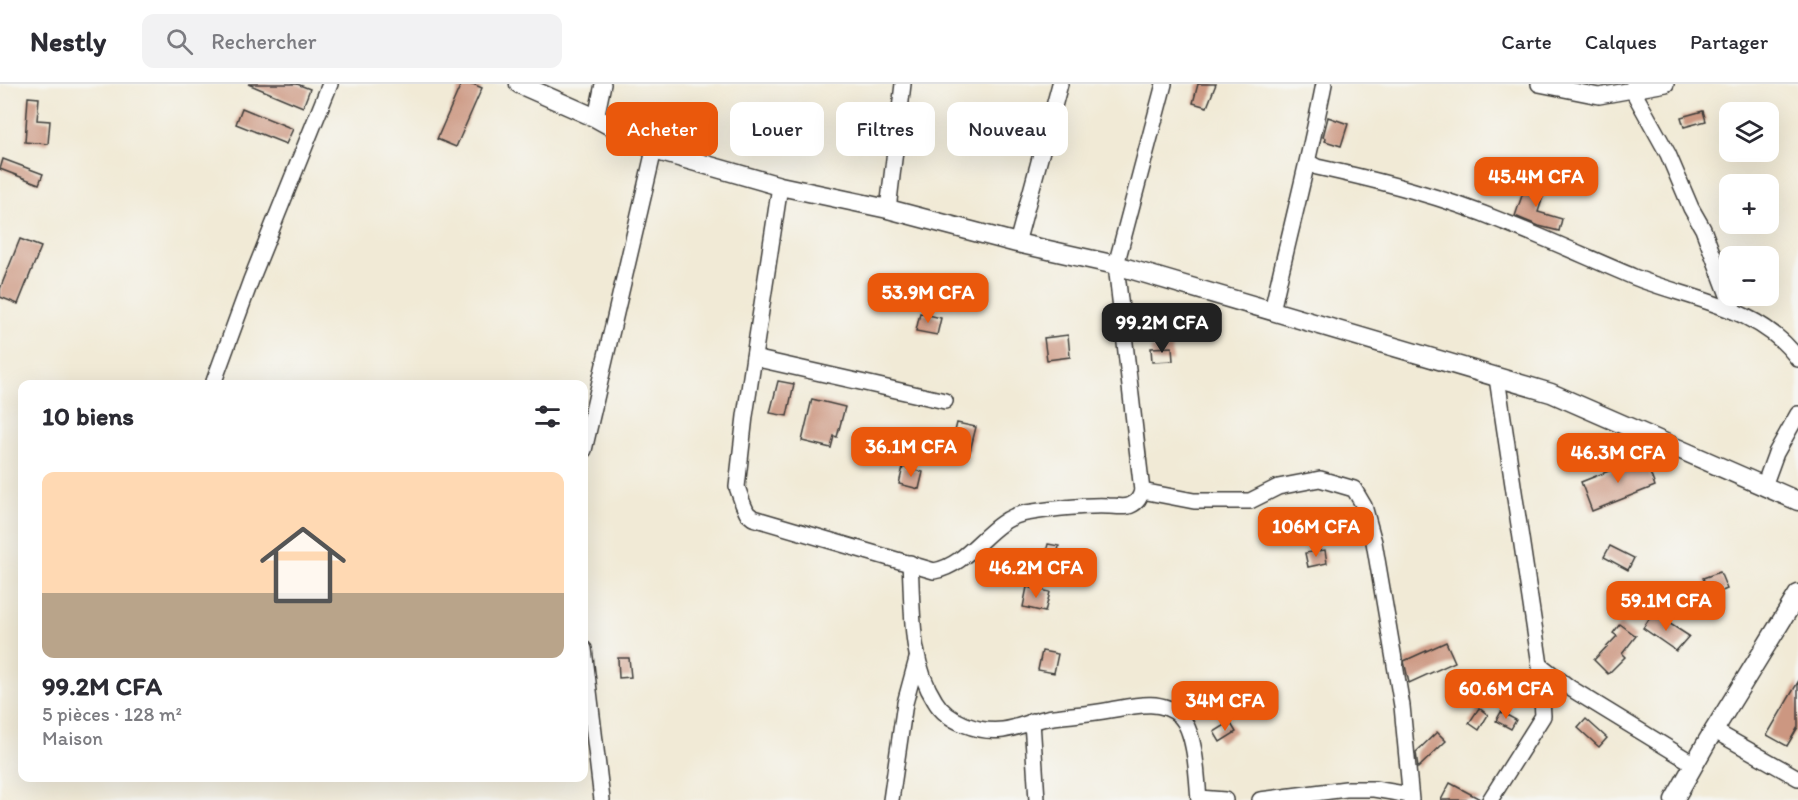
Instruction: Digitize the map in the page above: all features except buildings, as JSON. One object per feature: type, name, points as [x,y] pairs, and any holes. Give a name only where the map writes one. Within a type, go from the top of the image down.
[{"type":"street","points":[[214,380],[251,280],[330,84]]},
{"type":"street","points":[[519,84],[606,124]]},
{"type":"street","points":[[596,118],[603,84]]},
{"type":"street","points":[[888,208],[903,84]]},
{"type":"street","points":[[1017,243],[1060,84]]},
{"type":"street","points":[[780,186],[737,487],[747,513],[753,518],[934,571],[946,569],[958,562],[1008,519],[1022,514],[1069,507],[1130,506],[1139,500],[1142,491],[1116,265],[1164,84]]},
{"type":"street","points":[[1272,311],[1308,162],[1324,84]]},
{"type":"street","points":[[1539,84],[1599,96],[1666,84]]},
{"type":"street","points":[[1634,88],[1703,229],[1734,311]]},
{"type":"street","points":[[588,433],[653,156]]},
{"type":"street","points":[[675,156],[780,186],[888,208],[1017,243],[1116,265],[1551,393],[1798,501]]},
{"type":"street","points":[[1308,162],[1317,167],[1413,190],[1492,217],[1635,277],[1734,311],[1772,331],[1798,358]]},
{"type":"street","points":[[754,358],[945,401]]},
{"type":"street","points":[[1490,800],[1543,716],[1540,665],[1497,378]]},
{"type":"street","points":[[1764,486],[1776,453],[1798,414]]},
{"type":"street","points":[[1142,491],[1194,501],[1250,501],[1278,487],[1320,479],[1354,489],[1364,506],[1374,542],[1401,706],[1411,797],[1374,789],[1346,789],[1260,800]]},
{"type":"street","points":[[910,563],[917,659],[933,699],[942,711],[960,722],[983,731],[1004,730],[1032,721],[1147,703],[1172,711],[1181,717],[1190,735],[1199,799],[1225,800]]},
{"type":"street","points":[[1674,800],[1713,730],[1798,594]]},
{"type":"street","points":[[891,800],[905,703],[917,659]]},
{"type":"street","points":[[1540,665],[1570,688],[1694,764]]},
{"type":"street","points":[[1032,721],[1037,800]]},
{"type":"street","points":[[1713,730],[1798,778]]},
{"type":"street","points":[[588,738],[602,800]]}]
